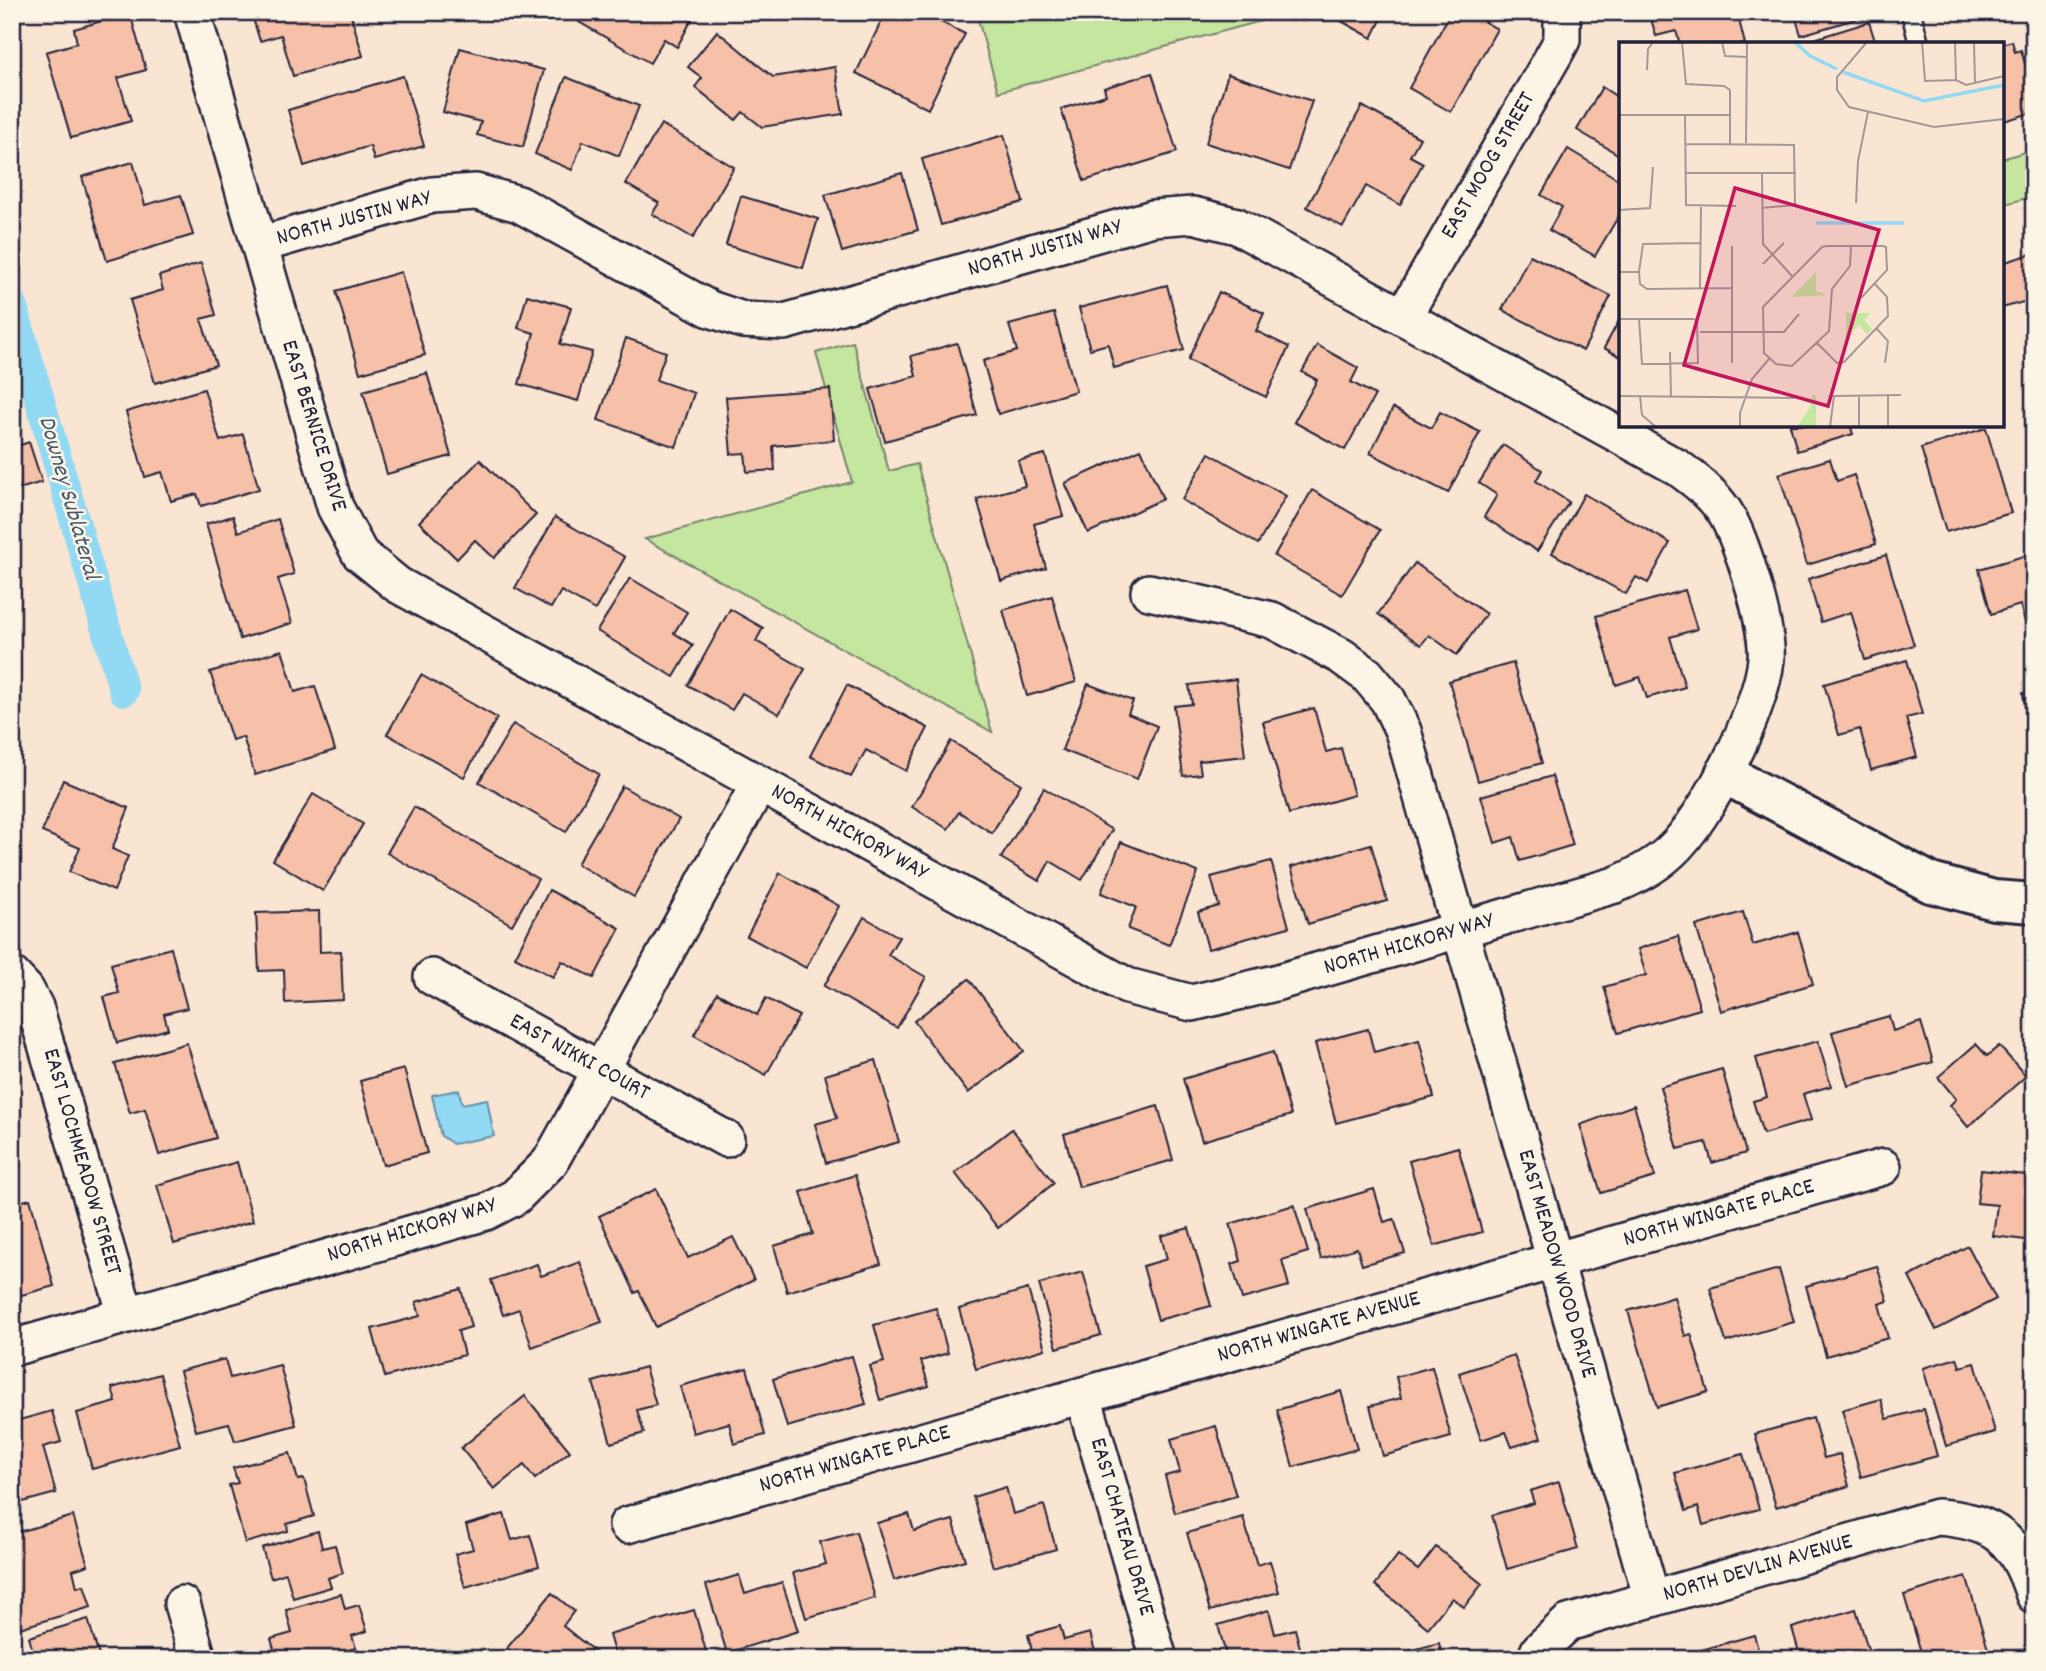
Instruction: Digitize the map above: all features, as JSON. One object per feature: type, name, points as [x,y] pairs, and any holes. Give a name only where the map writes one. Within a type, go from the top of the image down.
[{"type":"street","name":"EAST BERNICE DRIVE","points":[[192,12],[335,507],[359,554],[398,585],[759,784]]},
{"type":"street","name":"EAST MOOG STREET","points":[[1403,317],[1562,40],[1562,12]]},
{"type":"street","name":"NORTH JUSTIN WAY","points":[[259,245],[432,195],[476,192],[519,204],[710,309],[743,320],[784,322],[1153,218],[1193,215],[1237,226],[1677,467],[1704,487],[1725,512],[1748,575]]},
{"type":"street","name":"NORTH HICKORY WAY","points":[[12,1348],[486,1212],[515,1197],[550,1162],[759,784],[1127,986],[1192,1003],[1275,983],[1615,885],[1646,871],[1672,851],[1725,774],[1762,689],[1767,656],[1762,622],[1748,575]]},
{"type":"street","name":"EAST MEADOW WOOD DRIVE","points":[[1149,592],[1272,620],[1341,656],[1367,675],[1388,700],[1402,731],[1652,1599]]},
{"type":"street","points":[[1725,774],[1931,883],[1994,900],[2034,903]]},
{"type":"street","name":"EAST LOCHMEADOW STREET","points":[[12,975],[35,1007],[126,1315]]},
{"type":"street","name":"EAST NIKKI COURT","points":[[432,977],[726,1139]]},
{"type":"street","name":"NORTH WINGATE PLACE","points":[[1555,1261],[1884,1167]]},
{"type":"street","name":"NORTH WINGATE AVENUE","points":[[1083,1396],[1555,1261]]},
{"type":"street","name":"NORTH WINGATE PLACE","points":[[627,1525],[1083,1396]]},
{"type":"street","name":"EAST CHATEAU DRIVE","points":[[1083,1396],[1159,1659]]},
{"type":"street","name":"NORTH DEVLIN AVENUE","points":[[1537,1654],[1568,1623],[1937,1517],[1968,1519],[1987,1525],[2010,1543],[2019,1555],[2034,1595]]},
{"type":"street","points":[[182,1604],[198,1659]]},
{"type":"lane","points":[[1911,12],[1918,42]]},
{"type":"green space","points":[[976,12],[1257,12],[1269,19],[998,92]]},
{"type":"green space","points":[[2034,149],[2034,196],[2004,204],[2004,158]]},
{"type":"green space","points":[[853,342],[889,471],[917,464],[992,732],[645,539],[852,482],[816,353]]},
{"type":"water","points":[[459,1090],[462,1104],[487,1099],[494,1136],[453,1144],[441,1136],[432,1095]]},
{"type":"building","points":[[251,12],[350,12],[363,56],[293,76],[281,35],[260,41]]},
{"type":"building","points":[[584,12],[696,12],[677,47],[664,39],[650,63],[579,22]]},
{"type":"building","points":[[886,12],[931,12],[929,16],[965,34],[928,109],[856,73]]},
{"type":"building","points":[[1325,12],[1385,12],[1372,38]]},
{"type":"building","points":[[1451,12],[1467,12],[1497,29],[1451,112],[1409,88]]},
{"type":"building","points":[[1649,12],[1737,12],[1744,42],[1679,42],[1676,31],[1656,36]]},
{"type":"building","points":[[1794,12],[1868,12],[1869,15],[1801,35]]},
{"type":"building","points":[[130,13],[146,70],[118,78],[131,121],[71,138],[46,52],[77,43],[74,29]]},
{"type":"building","points":[[1869,22],[1875,42],[1804,42]]},
{"type":"building","points":[[717,31],[773,77],[835,67],[843,114],[762,127],[743,112],[736,120],[695,87],[702,78],[688,67]]},
{"type":"building","points":[[2012,41],[2015,52],[2021,50],[2034,94],[2034,112],[2004,121],[2004,43]]},
{"type":"building","points":[[460,48],[544,70],[523,147],[477,135],[481,122],[443,112]]},
{"type":"building","points":[[1152,73],[1177,152],[1084,181],[1061,109],[1106,95],[1104,88]]},
{"type":"building","points":[[1228,74],[1312,101],[1289,170],[1206,143]]},
{"type":"building","points":[[403,76],[424,146],[374,160],[370,146],[304,166],[288,110]]},
{"type":"building","points":[[566,77],[639,106],[619,156],[583,141],[572,170],[535,154]]},
{"type":"building","points":[[1602,87],[1619,98],[1619,155],[1577,130]]},
{"type":"building","points":[[1362,106],[1420,138],[1410,156],[1423,163],[1400,205],[1366,186],[1343,227],[1307,207]]},
{"type":"building","points":[[661,124],[734,167],[693,238],[652,214],[659,203],[626,184]]},
{"type":"building","points":[[1004,135],[1023,202],[941,225],[922,159]]},
{"type":"building","points":[[1568,149],[1619,180],[1619,215],[1595,256],[1549,230],[1562,207],[1541,195]]},
{"type":"building","points":[[133,162],[145,205],[181,195],[193,235],[107,261],[82,177]]},
{"type":"building","points":[[902,173],[918,230],[842,252],[825,195]]},
{"type":"building","points":[[741,196],[818,219],[803,268],[726,245]]},
{"type":"building","points":[[2034,253],[2034,299],[2004,307],[2004,262]]},
{"type":"building","points":[[1530,255],[1611,296],[1583,351],[1502,310]]},
{"type":"building","points":[[201,263],[216,315],[201,319],[216,365],[155,383],[130,300],[163,290],[159,276]]},
{"type":"building","points":[[401,272],[425,355],[360,373],[336,291]]},
{"type":"building","points":[[1167,285],[1184,350],[1114,368],[1108,344],[1090,349],[1079,308]]},
{"type":"building","points":[[1219,292],[1264,313],[1256,331],[1289,347],[1266,397],[1188,360]]},
{"type":"building","points":[[527,295],[571,307],[560,344],[592,352],[578,401],[519,384],[534,333],[518,328]]},
{"type":"building","points":[[1054,313],[1076,391],[998,414],[983,361],[1017,351],[1009,325]]},
{"type":"building","points":[[1619,321],[1619,356],[1604,348]]},
{"type":"building","points":[[626,338],[666,352],[656,380],[694,393],[676,447],[598,420]]},
{"type":"building","points":[[957,343],[977,415],[885,441],[870,389],[916,376],[911,356]]},
{"type":"building","points":[[1317,345],[1358,368],[1351,382],[1375,395],[1345,450],[1294,422],[1317,380],[1302,372]]},
{"type":"building","points":[[427,373],[451,456],[387,474],[363,391]]},
{"type":"building","points":[[204,389],[220,441],[243,434],[259,489],[201,506],[197,494],[171,501],[162,472],[145,477],[126,412]]},
{"type":"building","points":[[830,389],[834,440],[773,446],[775,470],[747,472],[745,453],[731,454],[726,397]]},
{"type":"building","points":[[1393,408],[1431,428],[1440,412],[1480,432],[1448,493],[1370,453]]},
{"type":"building","points":[[1791,427],[1851,427],[1853,434],[1797,451]]},
{"type":"building","points":[[1986,428],[2011,513],[1946,532],[1921,448]]},
{"type":"building","points":[[29,442],[42,482],[19,489],[12,469],[12,448]]},
{"type":"building","points":[[1503,445],[1542,470],[1536,481],[1569,502],[1537,551],[1484,517],[1497,495],[1479,483]]},
{"type":"building","points":[[1141,449],[1163,499],[1088,533],[1065,483]]},
{"type":"building","points":[[1209,453],[1286,496],[1258,544],[1182,500]]},
{"type":"building","points":[[1045,454],[1063,516],[1034,524],[1046,568],[1001,581],[977,499],[1025,486],[1018,461]]},
{"type":"building","points":[[1830,459],[1837,481],[1854,475],[1876,544],[1807,565],[1779,474]]},
{"type":"building","points":[[480,460],[536,515],[494,558],[475,540],[457,559],[419,522]]},
{"type":"building","points":[[1312,490],[1380,530],[1342,595],[1274,556]]},
{"type":"building","points":[[1584,494],[1670,543],[1648,583],[1636,577],[1626,594],[1552,553]]},
{"type":"building","points":[[233,516],[238,532],[278,519],[294,574],[278,579],[292,623],[240,639],[206,524]]},
{"type":"building","points":[[555,517],[625,557],[595,610],[561,591],[551,608],[515,588]]},
{"type":"building","points":[[2034,553],[2034,638],[2030,639],[2020,605],[1991,614],[1979,569]]},
{"type":"building","points":[[1886,555],[1914,645],[1865,660],[1851,612],[1821,622],[1808,579]]},
{"type":"building","points":[[1415,563],[1486,614],[1457,655],[1429,635],[1421,645],[1378,614]]},
{"type":"building","points":[[630,578],[687,612],[674,633],[693,645],[674,677],[597,631]]},
{"type":"building","points":[[1685,590],[1697,629],[1670,637],[1685,687],[1647,698],[1640,677],[1616,685],[1596,616]]},
{"type":"building","points":[[1052,596],[1076,682],[1027,696],[1003,610]]},
{"type":"building","points":[[730,609],[763,628],[756,641],[805,669],[779,714],[742,693],[732,710],[688,685]]},
{"type":"building","points":[[282,650],[295,692],[315,686],[335,750],[255,775],[243,737],[232,740],[210,672]]},
{"type":"building","points":[[1907,660],[1922,714],[1906,718],[1917,757],[1871,770],[1860,729],[1839,735],[1824,684]]},
{"type":"building","points":[[1513,663],[1542,763],[1478,781],[1449,681]]},
{"type":"building","points":[[421,675],[497,718],[464,777],[387,734]]},
{"type":"building","points":[[1236,679],[1245,756],[1199,761],[1201,774],[1183,776],[1174,706],[1192,704],[1189,685]]},
{"type":"building","points":[[1088,684],[1133,701],[1128,714],[1157,726],[1137,779],[1062,750]]},
{"type":"building","points":[[847,685],[928,728],[906,771],[866,750],[851,777],[810,756]]},
{"type":"building","points":[[2034,691],[2034,752],[2032,753],[2023,693]]},
{"type":"building","points":[[1314,708],[1326,752],[1341,748],[1354,795],[1289,814],[1263,722]]},
{"type":"building","points":[[513,724],[599,774],[566,832],[479,782]]},
{"type":"building","points":[[951,741],[1021,784],[992,833],[959,812],[948,829],[912,807]]},
{"type":"building","points":[[1552,776],[1573,845],[1520,861],[1513,837],[1495,843],[1481,796]]},
{"type":"building","points":[[63,780],[129,808],[112,849],[128,856],[114,891],[69,872],[80,848],[42,832]]},
{"type":"building","points":[[622,786],[679,819],[634,897],[577,864]]},
{"type":"building","points":[[1044,788],[1112,830],[1082,880],[1050,861],[1039,881],[1001,858]]},
{"type":"building","points":[[313,794],[363,824],[323,891],[273,860]]},
{"type":"building","points":[[414,807],[538,879],[512,925],[387,853]]},
{"type":"building","points":[[1121,842],[1198,872],[1169,945],[1128,929],[1136,907],[1101,893]]},
{"type":"building","points":[[1371,844],[1387,901],[1308,924],[1291,867]]},
{"type":"building","points":[[1271,861],[1289,927],[1208,949],[1198,912],[1219,906],[1211,877]]},
{"type":"building","points":[[780,873],[839,906],[806,968],[747,936]]},
{"type":"building","points":[[549,890],[620,928],[594,978],[562,961],[553,977],[515,957]]},
{"type":"building","points":[[319,911],[320,952],[341,951],[343,1000],[285,1003],[284,970],[259,971],[256,913]]},
{"type":"building","points":[[1743,912],[1753,945],[1798,932],[1813,984],[1721,1011],[1696,926]]},
{"type":"building","points":[[864,917],[899,937],[888,955],[926,977],[897,1028],[824,986]]},
{"type":"building","points":[[1678,936],[1700,1009],[1618,1033],[1604,987],[1646,975],[1638,949]]},
{"type":"building","points":[[171,948],[187,1008],[164,1014],[168,1029],[117,1043],[104,997],[119,993],[111,964]]},
{"type":"building","points":[[969,979],[1024,1051],[968,1093],[914,1021]]},
{"type":"building","points":[[717,993],[757,1015],[766,998],[799,1016],[766,1075],[694,1035]]},
{"type":"building","points":[[1889,1016],[1893,1031],[1921,1022],[1933,1062],[1848,1086],[1832,1032]]},
{"type":"building","points":[[1368,1029],[1374,1052],[1419,1040],[1434,1097],[1336,1123],[1315,1043]]},
{"type":"building","points":[[1818,1041],[1831,1086],[1803,1094],[1811,1120],[1763,1134],[1753,1101],[1767,1097],[1756,1058]]},
{"type":"building","points":[[187,1043],[216,1138],[159,1155],[145,1109],[130,1113],[115,1064]]},
{"type":"building","points":[[1976,1044],[1987,1056],[1999,1046],[2026,1076],[1968,1127],[1950,1105],[1956,1099],[1938,1077]]},
{"type":"building","points":[[1273,1052],[1291,1115],[1202,1141],[1183,1079]]},
{"type":"building","points":[[876,1060],[899,1142],[826,1163],[815,1124],[837,1118],[825,1075]]},
{"type":"building","points":[[404,1069],[427,1153],[383,1165],[360,1081]]},
{"type":"building","points":[[1722,1069],[1746,1153],[1712,1163],[1706,1142],[1678,1149],[1660,1087]]},
{"type":"building","points":[[1634,1105],[1655,1177],[1601,1193],[1580,1125]]},
{"type":"building","points":[[1158,1106],[1173,1160],[1079,1187],[1064,1134]]},
{"type":"building","points":[[1012,1129],[1054,1183],[998,1228],[955,1173]]},
{"type":"building","points":[[1458,1147],[1482,1232],[1434,1246],[1409,1161]]},
{"type":"building","points":[[237,1162],[253,1221],[174,1244],[157,1185]]},
{"type":"building","points":[[1981,1170],[2034,1176],[2034,1241],[1993,1236],[1997,1205],[1977,1203]]},
{"type":"building","points":[[855,1175],[881,1264],[787,1292],[774,1246],[813,1234],[801,1192]]},
{"type":"building","points":[[656,1189],[688,1258],[733,1237],[754,1280],[656,1327],[639,1291],[635,1293],[599,1216]]},
{"type":"building","points":[[1374,1189],[1384,1222],[1394,1219],[1405,1253],[1362,1265],[1357,1248],[1321,1259],[1307,1209]]},
{"type":"building","points":[[30,1199],[54,1286],[18,1296],[12,1275],[12,1204]]},
{"type":"building","points":[[1294,1205],[1308,1252],[1282,1260],[1289,1286],[1242,1299],[1232,1264],[1241,1261],[1230,1224]]},
{"type":"building","points":[[1189,1228],[1211,1306],[1158,1320],[1143,1266],[1167,1259],[1161,1236]]},
{"type":"building","points":[[1968,1246],[1996,1299],[1936,1330],[1909,1277]]},
{"type":"building","points":[[580,1262],[602,1322],[532,1347],[519,1309],[503,1315],[491,1280],[537,1264],[541,1276]]},
{"type":"building","points":[[1877,1266],[1888,1301],[1879,1304],[1888,1338],[1826,1356],[1806,1286]]},
{"type":"building","points":[[1779,1269],[1794,1322],[1726,1342],[1710,1288]]},
{"type":"building","points":[[1083,1272],[1101,1335],[1057,1348],[1039,1284]]},
{"type":"building","points":[[461,1289],[471,1327],[458,1331],[464,1355],[385,1377],[372,1329],[420,1316],[416,1302]]},
{"type":"building","points":[[1028,1289],[1045,1349],[976,1369],[959,1309]]},
{"type":"building","points":[[1674,1297],[1685,1336],[1691,1334],[1708,1392],[1657,1407],[1628,1311]]},
{"type":"building","points":[[936,1308],[948,1353],[921,1361],[929,1386],[880,1400],[870,1366],[884,1362],[874,1325]]},
{"type":"building","points":[[1514,1355],[1541,1438],[1512,1447],[1506,1432],[1481,1440],[1459,1373]]},
{"type":"building","points":[[852,1356],[866,1404],[787,1427],[773,1379]]},
{"type":"building","points":[[1957,1358],[1960,1367],[1975,1363],[1995,1432],[1946,1446],[1923,1368]]},
{"type":"building","points":[[225,1359],[230,1378],[280,1365],[296,1425],[235,1441],[229,1423],[196,1431],[180,1371]]},
{"type":"building","points":[[645,1367],[656,1405],[637,1410],[644,1433],[611,1443],[593,1382]]},
{"type":"building","points":[[1432,1367],[1451,1437],[1383,1456],[1370,1406],[1401,1398],[1396,1377]]},
{"type":"building","points":[[747,1368],[765,1435],[734,1444],[729,1423],[693,1433],[680,1386]]},
{"type":"building","points":[[160,1374],[180,1445],[92,1469],[77,1413],[116,1402],[112,1388]]},
{"type":"building","points":[[1341,1391],[1357,1449],[1293,1467],[1277,1410]]},
{"type":"building","points":[[525,1396],[570,1451],[535,1479],[524,1465],[494,1489],[461,1448]]},
{"type":"building","points":[[1881,1399],[1887,1419],[1924,1409],[1937,1456],[1861,1477],[1842,1410]]},
{"type":"building","points":[[52,1411],[61,1442],[43,1447],[56,1493],[12,1505],[12,1422]]},
{"type":"building","points":[[1813,1418],[1824,1458],[1840,1454],[1849,1486],[1776,1507],[1755,1434]]},
{"type":"building","points":[[1216,1426],[1236,1496],[1175,1513],[1165,1476],[1180,1472],[1171,1439]]},
{"type":"building","points":[[290,1453],[298,1480],[304,1479],[314,1516],[287,1524],[288,1531],[245,1543],[229,1485],[238,1483],[233,1468]]},
{"type":"building","points":[[1743,1454],[1759,1509],[1703,1525],[1698,1507],[1686,1511],[1675,1473]]},
{"type":"building","points":[[1559,1482],[1578,1549],[1507,1569],[1492,1515],[1534,1503],[1530,1491]]},
{"type":"building","points":[[1006,1487],[1013,1514],[1044,1505],[1056,1549],[993,1567],[973,1497]]},
{"type":"building","points":[[504,1514],[512,1540],[530,1535],[539,1566],[465,1587],[455,1554],[473,1549],[466,1525]]},
{"type":"building","points":[[909,1514],[914,1531],[953,1520],[965,1560],[894,1580],[877,1523]]},
{"type":"building","points":[[73,1516],[88,1565],[73,1570],[77,1587],[84,1585],[91,1607],[16,1629],[12,1615],[12,1534]]},
{"type":"building","points":[[1243,1517],[1257,1565],[1270,1561],[1279,1592],[1210,1611],[1187,1533]]},
{"type":"building","points":[[318,1531],[322,1548],[335,1545],[343,1573],[328,1578],[331,1587],[293,1598],[286,1573],[271,1578],[262,1548]]},
{"type":"building","points":[[856,1532],[875,1598],[806,1618],[793,1573],[826,1564],[820,1542]]},
{"type":"building","points":[[1436,1547],[1482,1584],[1464,1607],[1452,1598],[1428,1628],[1375,1585],[1398,1555],[1418,1570]]},
{"type":"building","points":[[739,1575],[745,1594],[782,1582],[798,1631],[727,1653],[706,1585]]},
{"type":"building","points":[[1966,1576],[1988,1649],[1955,1659],[1923,1659],[1904,1595]]},
{"type":"building","points":[[552,1593],[574,1611],[563,1626],[600,1656],[597,1659],[520,1659],[507,1648]]},
{"type":"building","points":[[341,1594],[345,1609],[359,1605],[367,1631],[352,1636],[356,1648],[318,1659],[277,1659],[271,1639],[292,1633],[286,1610]]},
{"type":"building","points":[[1856,1609],[1871,1659],[1801,1659],[1792,1628]]},
{"type":"building","points":[[694,1610],[708,1658],[616,1659],[609,1635]]},
{"type":"building","points":[[1269,1610],[1275,1634],[1295,1629],[1303,1659],[1227,1659],[1218,1625]]},
{"type":"building","points":[[88,1619],[100,1659],[35,1659],[29,1637]]},
{"type":"building","points":[[1060,1626],[1064,1640],[1090,1633],[1097,1659],[1034,1659],[1028,1635]]},
{"type":"building","points":[[1754,1635],[1761,1659],[1701,1659],[1698,1651]]},
{"type":"building","points":[[1439,1643],[1443,1659],[1411,1659],[1409,1651]]},
{"type":"waterway","name":"Downey Sublateral","points":[[12,304],[124,691]]}]
